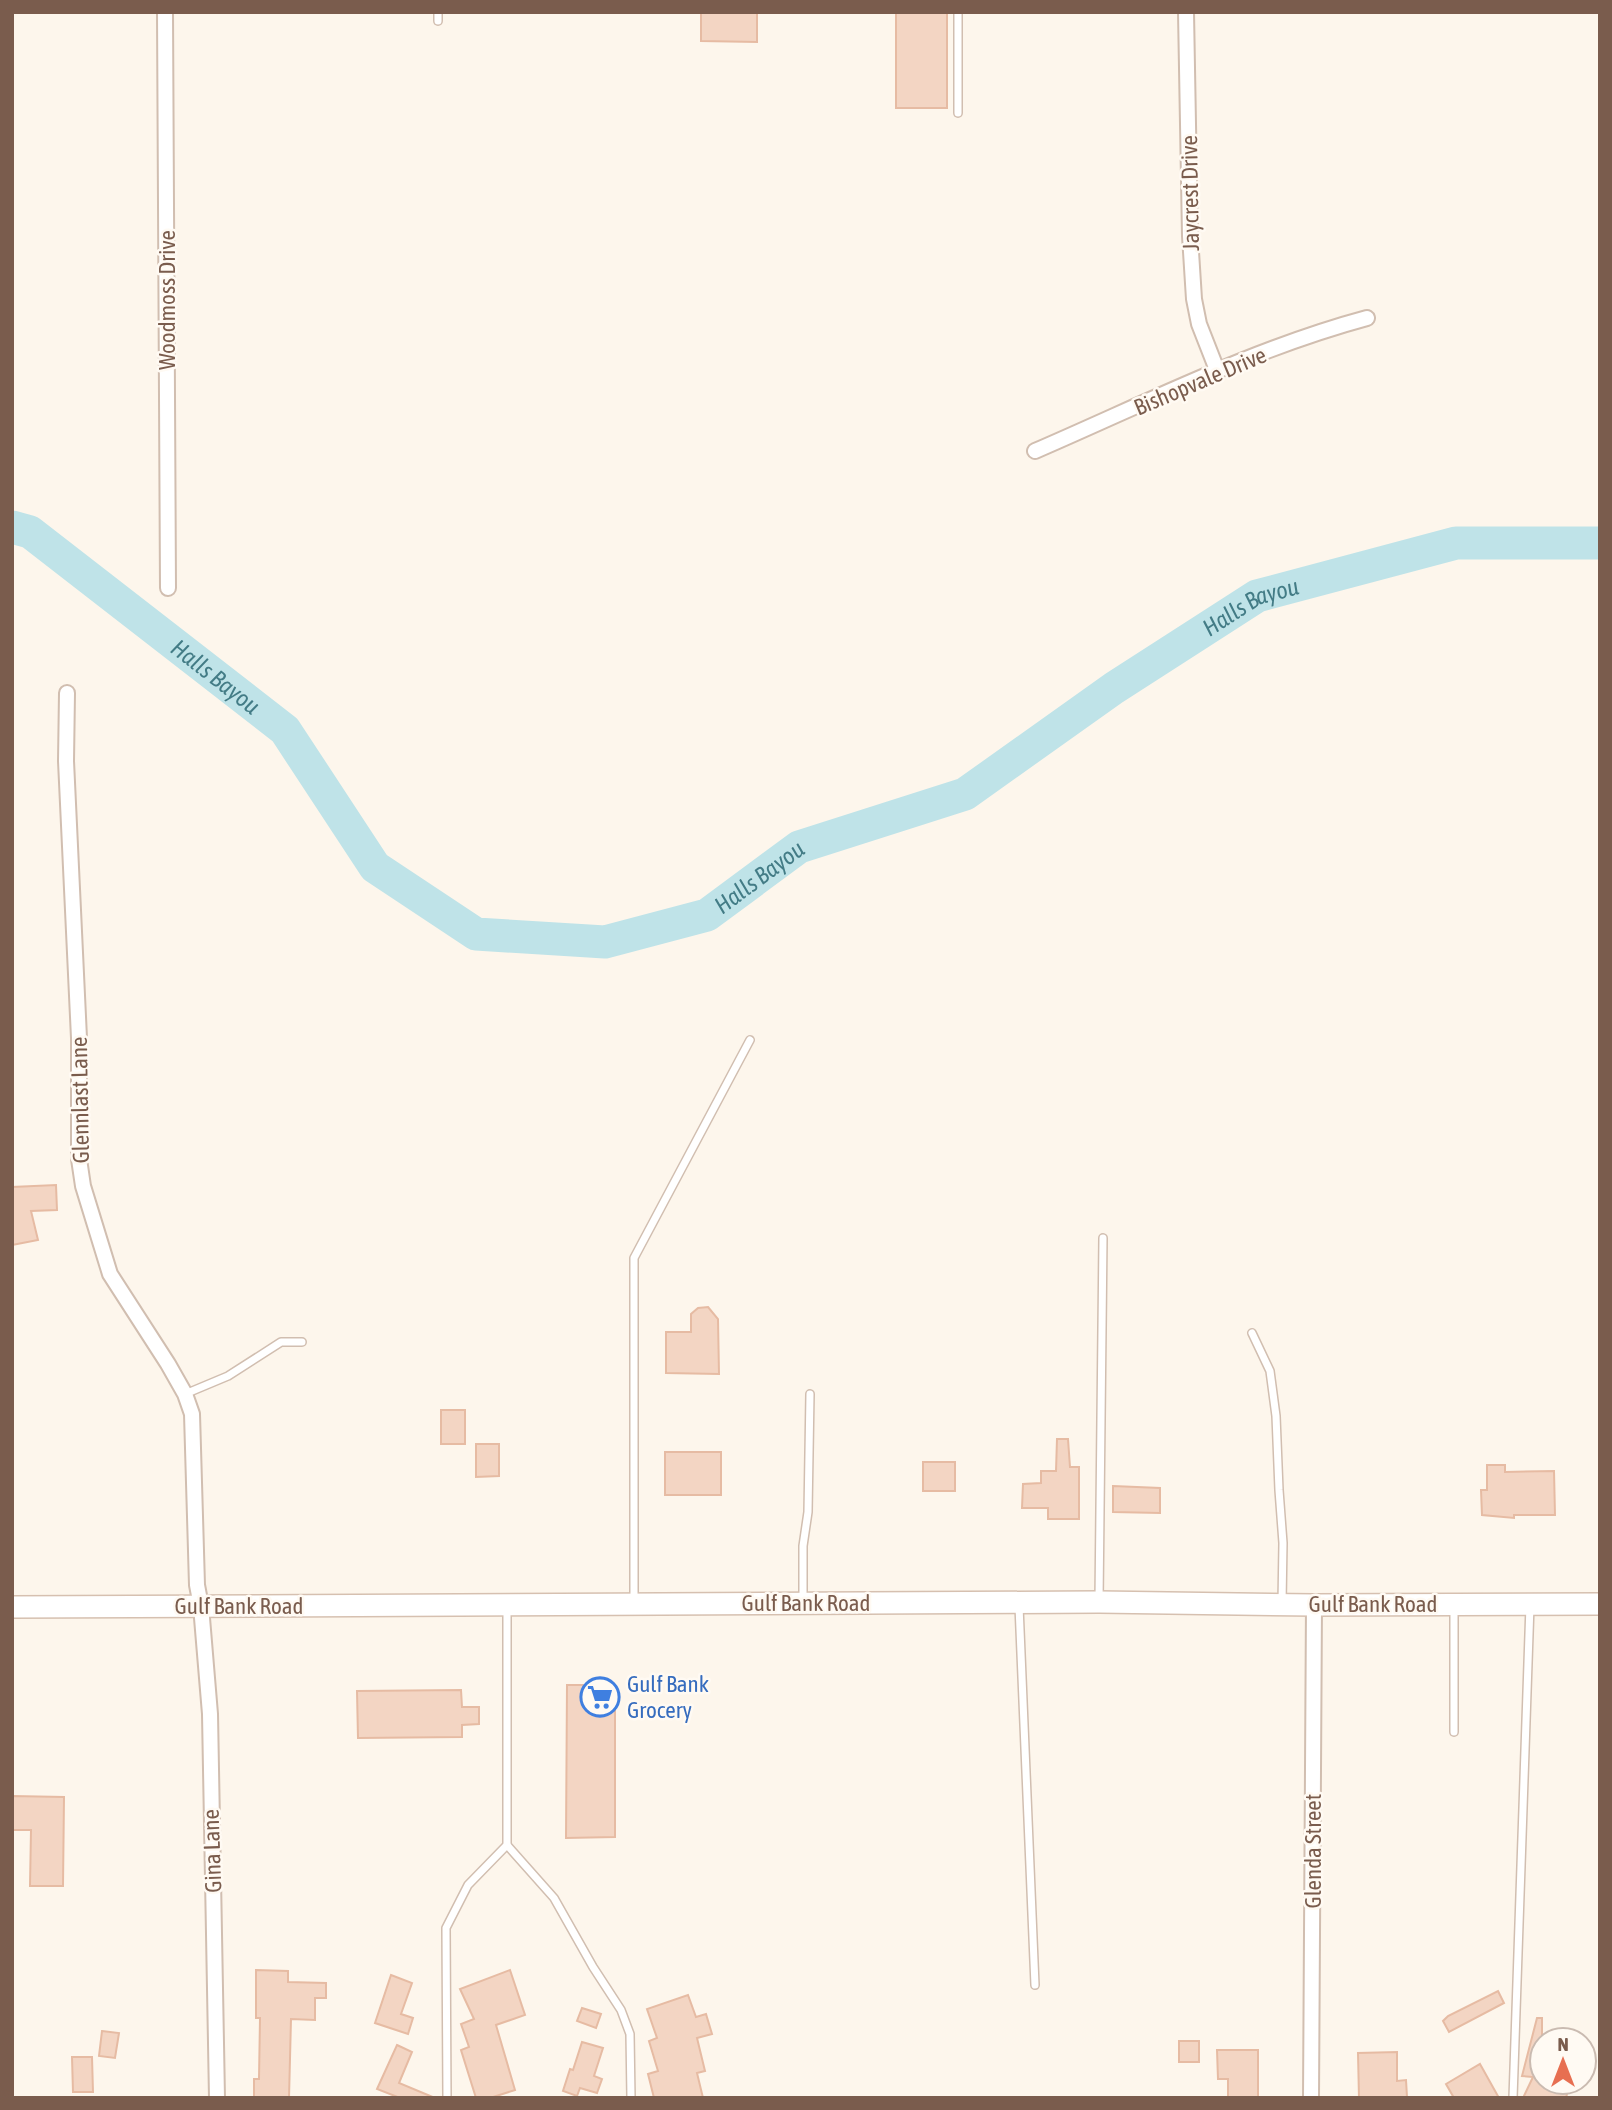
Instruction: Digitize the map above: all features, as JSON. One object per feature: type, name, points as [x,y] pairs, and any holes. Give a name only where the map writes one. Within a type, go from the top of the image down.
[{"type":"main road","name":"Gulf Bank Road","points":[[12,1607],[1018,1602],[1600,1604]]},
{"type":"street","name":"Woodmoss Drive","points":[[165,12],[168,588]]},
{"type":"street","name":"Jaycrest Drive","points":[[1186,12],[1190,236],[1194,299],[1199,324],[1217,370]]},
{"type":"street","name":"Bishopvale Drive","points":[[1035,451],[1217,370],[1367,318]]},
{"type":"street","name":"Glennlast Lane","points":[[67,694],[66,761],[79,1038],[79,1159],[83,1186],[110,1274],[186,1394],[192,1414],[197,1585],[201,1606]]},
{"type":"street","name":"Glenda Street","points":[[1311,2098],[1314,1605]]},
{"type":"street","name":"Gina Lane","points":[[201,1606],[209,1714],[217,2098]]},
{"type":"lane","points":[[958,12],[958,113]]},
{"type":"lane","points":[[634,1604],[634,1258],[750,1040]]},
{"type":"lane","points":[[1099,1602],[1103,1238]]},
{"type":"lane","points":[[1252,1333],[1270,1371],[1276,1416],[1283,1543],[1282,1604]]},
{"type":"lane","points":[[186,1394],[228,1376],[281,1342],[302,1342]]},
{"type":"lane","points":[[803,1603],[810,1395]]},
{"type":"lane","points":[[1018,1602],[1035,1985]]},
{"type":"lane","points":[[1454,1604],[1454,1732]]},
{"type":"lane","points":[[1513,2098],[1530,1604]]},
{"type":"lane","points":[[507,1605],[507,1845],[554,1898],[621,2010],[630,2034],[631,2098]]},
{"type":"lane","points":[[447,2098],[446,1928],[468,1885],[507,1845]]},
{"type":"building","points":[[701,12],[757,12],[757,42],[701,41]]},
{"type":"building","points":[[896,12],[947,12],[947,108],[896,108]]},
{"type":"building","points":[[56,1185],[57,1210],[31,1211],[38,1240],[12,1245],[12,1187]]},
{"type":"building","points":[[708,1307],[718,1319],[719,1374],[666,1373],[666,1332],[691,1332],[691,1314],[698,1308]]},
{"type":"building","points":[[441,1410],[465,1410],[465,1444],[441,1444]]},
{"type":"building","points":[[1057,1439],[1068,1439],[1070,1467],[1079,1467],[1079,1519],[1048,1519],[1048,1508],[1022,1508],[1023,1484],[1041,1483],[1041,1471],[1056,1471]]},
{"type":"building","points":[[476,1444],[499,1444],[499,1476],[476,1477]]},
{"type":"building","points":[[665,1452],[721,1452],[721,1495],[665,1495]]},
{"type":"building","points":[[923,1462],[955,1462],[955,1491],[923,1491]]},
{"type":"building","points":[[1487,1465],[1505,1465],[1505,1472],[1554,1471],[1555,1515],[1514,1515],[1514,1518],[1482,1515],[1481,1490],[1487,1490]]},
{"type":"building","points":[[1113,1486],[1160,1488],[1160,1513],[1113,1512]]},
{"type":"building","points":[[567,1685],[615,1688],[615,1837],[566,1838]]},
{"type":"building","points":[[461,1690],[462,1707],[479,1707],[479,1724],[462,1725],[462,1737],[358,1738],[357,1691]]},
{"type":"building","points":[[12,1796],[64,1797],[63,1886],[30,1886],[31,1830],[12,1830]]},
{"type":"building","points":[[256,1970],[288,1971],[288,1982],[326,1983],[326,1998],[315,1998],[315,2020],[291,2019],[289,2098],[254,2098],[254,2079],[259,2079],[260,2018],[256,2018]]},
{"type":"building","points":[[510,1970],[525,2015],[496,2025],[515,2090],[490,2098],[476,2098],[461,2050],[469,2047],[461,2024],[474,2019],[460,1989]]},
{"type":"building","points":[[391,1975],[412,1983],[401,2014],[413,2018],[408,2034],[375,2023]]},
{"type":"building","points":[[1498,1991],[1504,2003],[1449,2032],[1443,2021],[1448,2016]]},
{"type":"building","points":[[688,1995],[696,2017],[706,2014],[712,2034],[697,2038],[705,2071],[697,2073],[703,2098],[654,2098],[648,2074],[658,2071],[649,2041],[657,2038],[647,2009]]},
{"type":"building","points":[[582,2008],[601,2014],[596,2028],[577,2021]]},
{"type":"building","points":[[1537,2018],[1542,2018],[1542,2026],[1535,2026]]},
{"type":"building","points":[[102,2031],[119,2033],[115,2058],[99,2056]]},
{"type":"building","points":[[1179,2041],[1199,2041],[1199,2062],[1179,2062]]},
{"type":"building","points":[[582,2042],[603,2048],[594,2076],[602,2079],[597,2093],[580,2088],[577,2096],[563,2091]]},
{"type":"building","points":[[397,2045],[412,2052],[399,2083],[435,2098],[400,2098],[377,2089]]},
{"type":"building","points":[[1217,2050],[1258,2050],[1258,2098],[1228,2098],[1228,2079],[1218,2079]]},
{"type":"building","points":[[1397,2052],[1397,2081],[1406,2080],[1407,2097],[1359,2098],[1358,2053]]},
{"type":"building","points":[[1528,2053],[1528,2077],[1522,2076]]},
{"type":"building","points":[[72,2057],[92,2057],[93,2092],[73,2092]]},
{"type":"building","points":[[1480,2064],[1499,2098],[1454,2098],[1446,2084]]},
{"type":"building","points":[[1528,2088],[1528,2096],[1566,2096],[1566,2098],[1523,2098]]},
{"type":"waterway","name":"Halls Bayou","points":[[12,527],[30,532],[285,730],[375,867],[476,934],[605,942],[707,915],[799,847],[965,794],[1114,688],[1257,596],[1456,543],[1600,543]]},
{"type":"place","name":"Gulf Bank Grocery","points":[[600,1697]]}]
